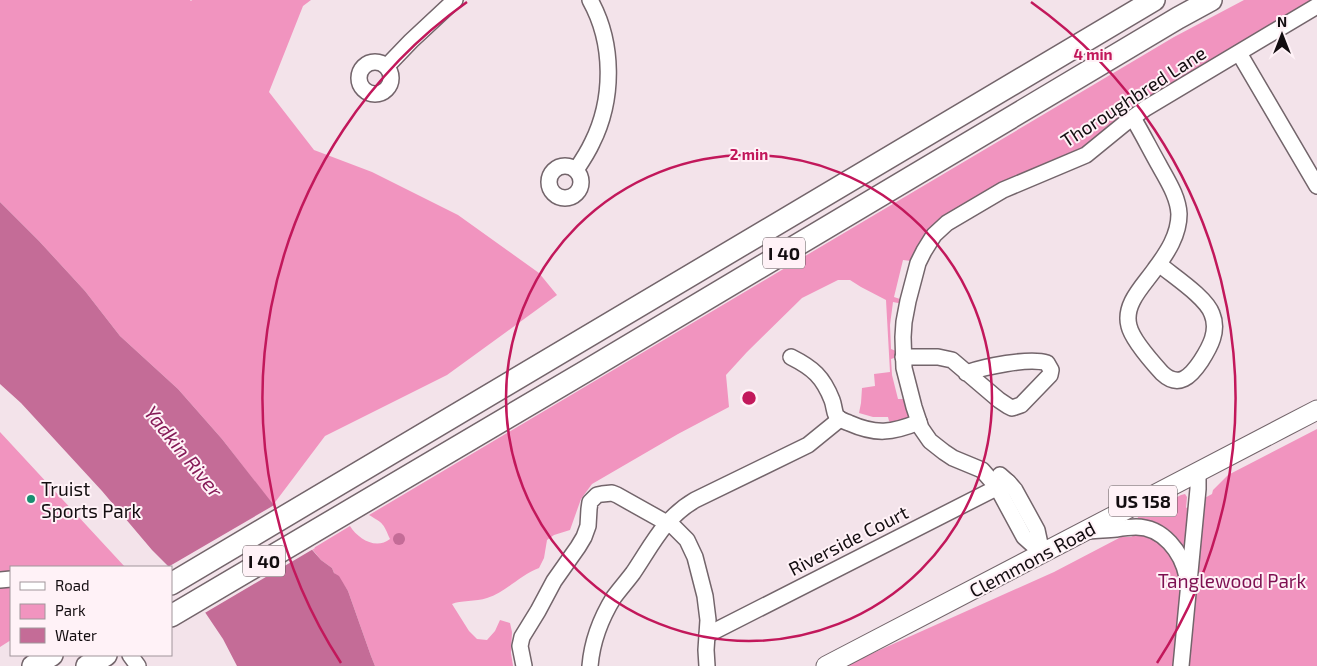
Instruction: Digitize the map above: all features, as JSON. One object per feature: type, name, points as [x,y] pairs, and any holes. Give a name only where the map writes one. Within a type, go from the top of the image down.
[{"type":"highway","name":"I 40","points":[[172,583],[1154,0]]},
{"type":"highway","name":"I 40","points":[[172,615],[1211,0]]},
{"type":"highway","points":[[33,666],[50,656]]},
{"type":"highway","points":[[87,666],[104,656]]},
{"type":"main road","name":"Clemmons Road","points":[[826,666],[1317,410]]},
{"type":"street","points":[[387,66],[410,41],[455,0]]},
{"type":"street","points":[[576,170],[593,142],[603,113],[609,80],[606,43],[598,14],[590,0]]},
{"type":"street","name":"Thoroughbred Lane","points":[[1002,484],[1002,476],[953,458],[944,452],[930,441],[919,422],[903,357],[904,322],[918,263],[934,235],[947,223],[1003,190],[1086,155],[1146,108],[1317,6]]},
{"type":"street","points":[[1239,53],[1317,186]]},
{"type":"street","points":[[1133,118],[1170,186],[1179,212],[1173,240],[1132,300],[1128,324],[1136,340],[1162,373],[1167,378],[1178,380],[1194,372],[1209,348],[1213,340],[1213,314],[1202,300],[1158,264]]},
{"type":"street","points":[[903,357],[927,356],[952,360],[966,373],[999,400],[1012,408],[1021,406],[1050,375],[1051,370],[1047,363],[1036,361],[999,364],[966,373]]},
{"type":"street","points":[[791,357],[806,364],[815,371],[832,400],[835,414],[840,419],[864,429],[878,432],[896,430],[919,422]]},
{"type":"street","points":[[590,666],[595,640],[605,614],[666,523],[685,506],[695,500],[808,445],[840,419]]},
{"type":"street","points":[[1181,666],[1198,489],[1198,471]]},
{"type":"street","points":[[1002,484],[1024,537],[1042,553]]},
{"type":"street","name":"Riverside Court","points":[[706,634],[1002,484]]},
{"type":"street","points":[[524,666],[520,646],[522,637],[554,581],[584,537],[588,526],[590,502],[602,494],[612,493],[666,523],[680,532],[687,540],[695,557],[707,608],[707,666]]},
{"type":"street","points":[[1088,531],[1136,527],[1151,530],[1160,535],[1169,542],[1178,554],[1185,571],[1189,589]]},
{"type":"green space","points":[[0,0],[311,0],[303,6],[269,92],[314,150],[372,172],[458,215],[539,273],[557,295],[447,375],[325,436],[273,505],[222,439],[178,389],[120,336],[85,291],[0,202]]},
{"type":"green space","points":[[1244,0],[1317,0],[1086,148],[996,189],[911,261],[903,260],[894,297],[900,299],[900,302],[893,302],[890,325],[891,349],[896,351],[897,357],[891,359],[892,375],[898,399],[903,399],[907,402],[910,416],[905,421],[893,424],[889,421],[888,417],[873,417],[859,413],[862,388],[875,386],[874,374],[890,372],[886,300],[850,280],[838,280],[802,298],[726,375],[729,407],[592,484],[581,499],[570,530],[554,535],[547,540],[544,558],[539,568],[494,595],[483,599],[452,604],[469,631],[477,639],[487,640],[495,631],[500,620],[510,623],[513,666],[375,666],[348,591],[332,568],[321,560],[312,549],[350,526],[362,539],[373,543],[385,542],[390,539],[386,530],[378,520],[369,515],[1174,37]]},
{"type":"green space","name":"Tanglewood Park","points":[[1317,429],[1317,666],[844,666],[1054,572],[1121,537],[1131,537],[1155,524],[1137,520],[1138,517],[1185,494],[1187,497],[1186,508],[1212,494],[1213,490],[1228,475]]},
{"type":"green space","name":"Truist Sports Park","points":[[0,432],[124,566],[10,566],[10,641],[0,647]]},
{"type":"water","name":"Yadkin River","points":[[0,202],[85,291],[120,336],[178,389],[222,439],[280,513],[321,560],[339,576],[348,591],[375,666],[237,666],[223,639],[172,566],[168,566],[152,550],[102,491],[21,403],[0,384]]},
{"type":"water","points":[[399,533],[405,539],[399,545],[393,539]]},
{"type":"pier","points":[[276,504],[315,548],[203,614],[186,589],[172,574],[172,566],[170,566]]},
{"type":"place","name":"Truist Sports Park","points":[[31,499]]}]
